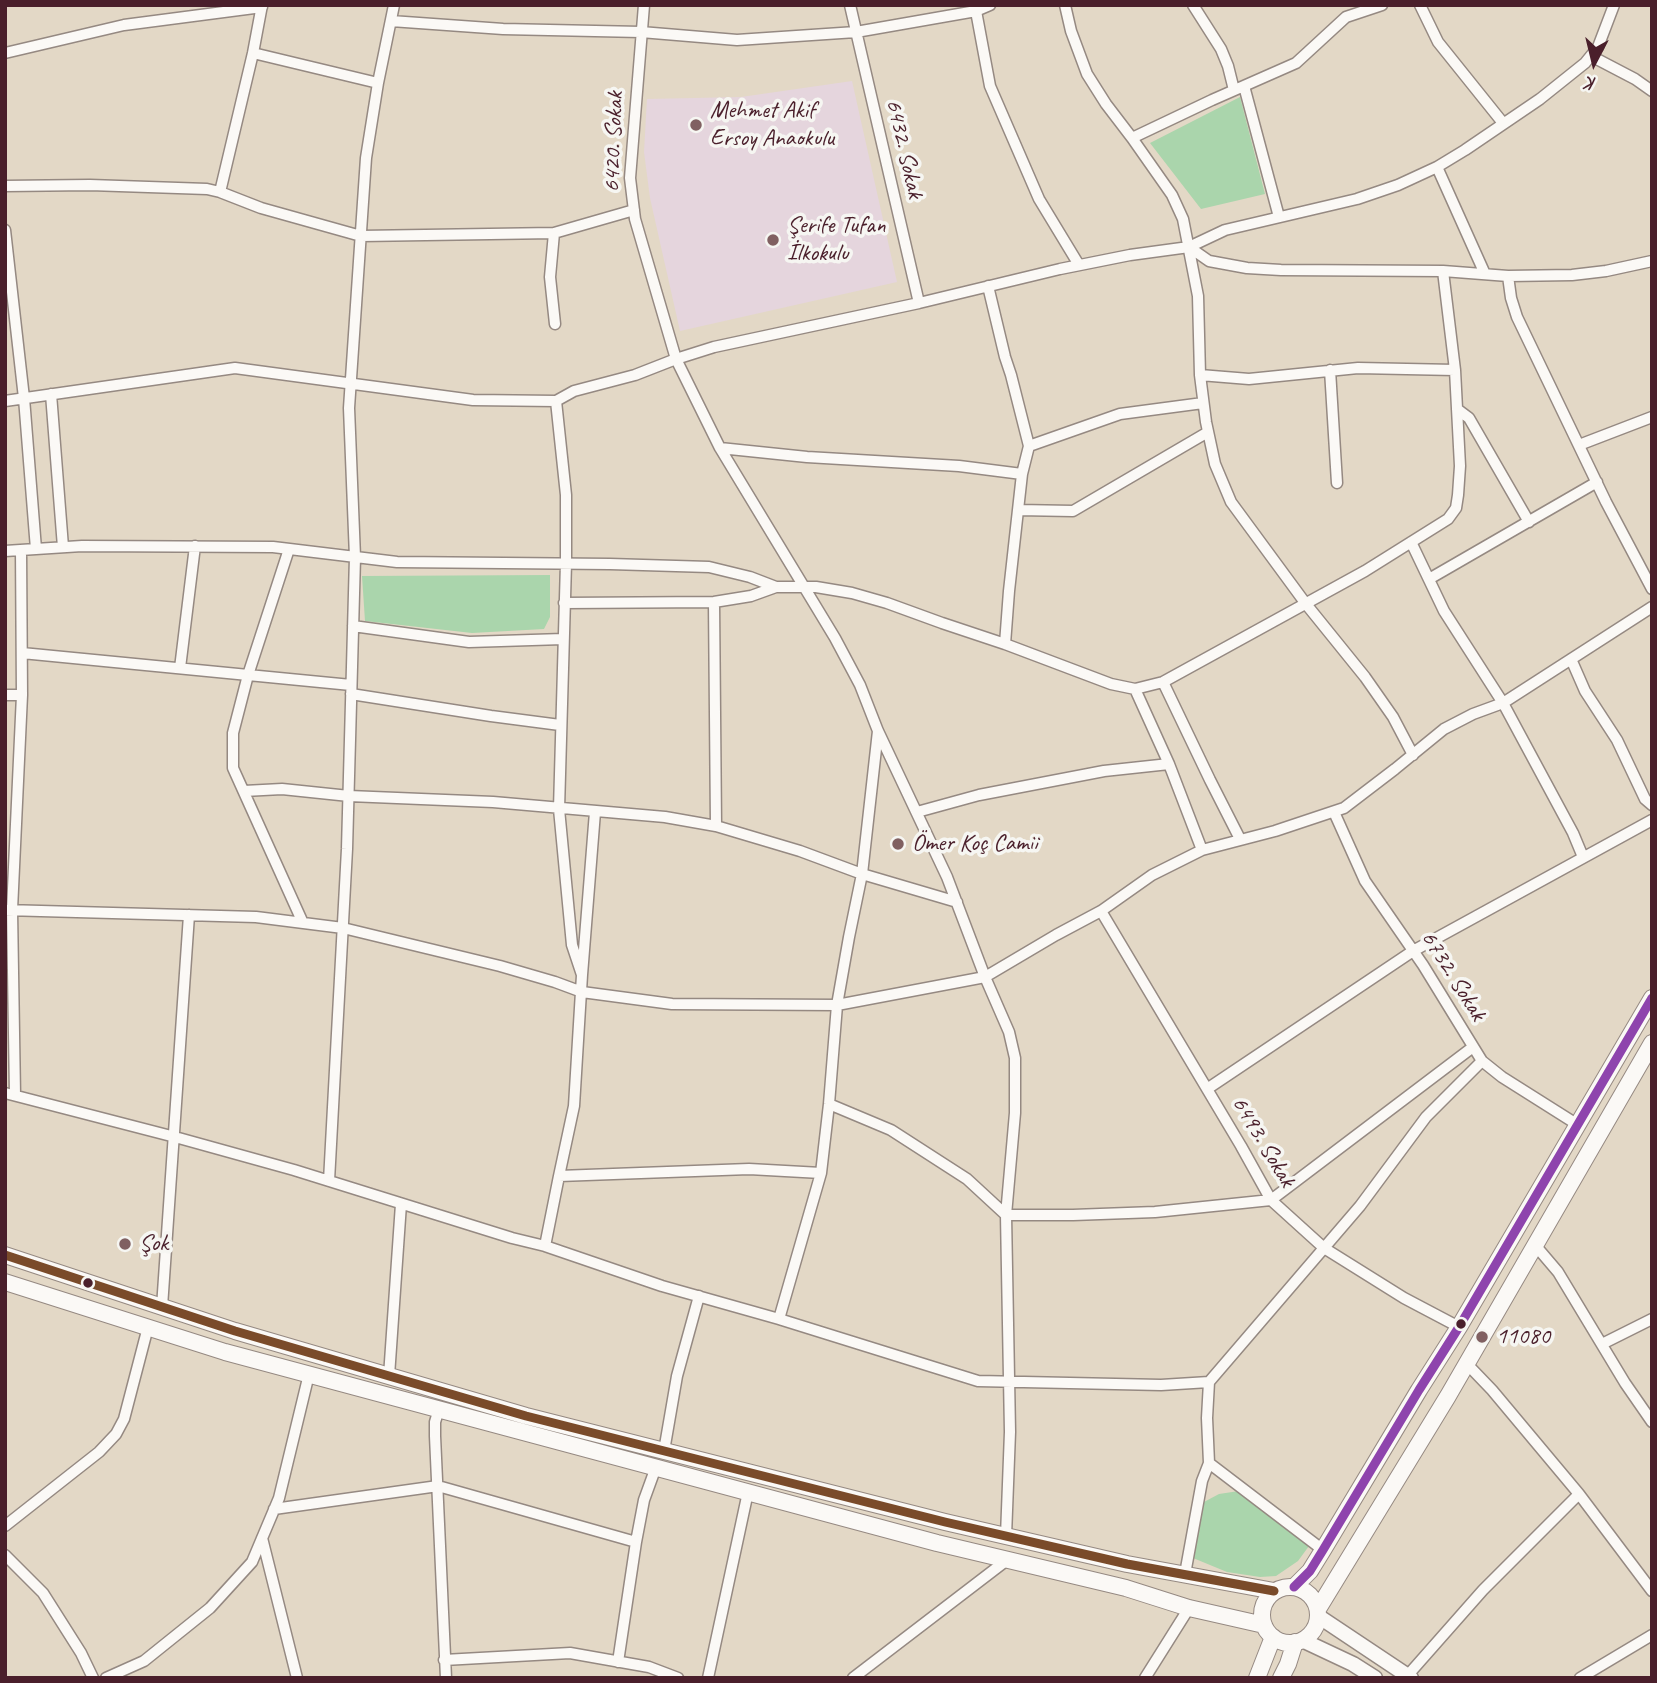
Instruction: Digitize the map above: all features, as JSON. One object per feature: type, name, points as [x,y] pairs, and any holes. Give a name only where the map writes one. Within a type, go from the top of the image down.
[{"type":"main road","points":[[1294,1587],[1310,1571],[1459,1327],[1652,998]]},
{"type":"main road","points":[[1282,1678],[1298,1641],[1314,1630],[1318,1612],[1467,1364],[1652,1043]]},
{"type":"main road","points":[[5,1255],[235,1331],[526,1416],[1126,1564],[1274,1591],[1294,1587],[1307,1592],[1315,1602],[1318,1612],[1409,1676]]},
{"type":"main road","points":[[5,1282],[225,1352],[937,1543],[1126,1588],[1268,1631],[1280,1641],[1298,1641],[1353,1664],[1375,1678]]},
{"type":"main road","points":[[1257,1678],[1268,1631],[1262,1611],[1264,1603],[1274,1591]]},
{"type":"street","points":[[330,1181],[349,796],[355,557],[349,408],[366,158],[394,5]]},
{"type":"street","name":"6420. Sokak","points":[[644,5],[630,178],[634,210],[676,359],[720,448],[835,638],[860,685],[878,731],[947,877],[1009,1032],[1015,1058],[1015,1113],[1006,1215],[1009,1382],[1006,1536]]},
{"type":"street","name":"6432. Sokak","points":[[850,5],[919,303]]},
{"type":"street","points":[[391,20],[503,29],[641,32],[737,40],[856,32],[976,11],[990,5]]},
{"type":"street","points":[[1065,5],[1071,31],[1087,74],[1105,104],[1172,195],[1182,219],[1198,296],[1203,404],[1215,464],[1231,502],[1306,604],[1372,686],[1393,717],[1413,755]]},
{"type":"street","points":[[1193,5],[1221,49],[1239,88],[1279,217]]},
{"type":"street","points":[[1132,138],[1296,63],[1346,17],[1382,5]]},
{"type":"street","points":[[1420,5],[1438,42],[1503,123]]},
{"type":"street","points":[[5,401],[235,368],[473,400],[556,401],[574,391],[635,375],[714,347],[1079,265],[1189,247],[1225,230],[1357,199],[1398,185],[1437,167],[1568,77],[1591,56],[1598,47],[1614,5]]},
{"type":"street","points":[[5,53],[124,25],[262,6],[220,192]]},
{"type":"street","points":[[976,11],[990,86],[1039,199],[1079,265]]},
{"type":"street","points":[[253,53],[378,83]]},
{"type":"street","points":[[1591,56],[1652,91]]},
{"type":"street","points":[[1437,167],[1485,274]]},
{"type":"street","points":[[5,187],[90,185],[207,189],[261,208],[361,236],[554,233],[634,210]]},
{"type":"street","points":[[5,230],[24,398],[36,549]]},
{"type":"street","points":[[554,233],[550,276],[555,324]]},
{"type":"street","points":[[1189,247],[1209,261],[1247,268],[1281,270],[1572,275],[1652,261]]},
{"type":"street","points":[[564,603],[714,602],[751,596],[776,587],[817,587],[887,603],[1111,684],[1135,689],[1163,682],[1365,571],[1448,519],[1456,508],[1460,466],[1455,370],[1443,271]]},
{"type":"street","points":[[1508,276],[1517,317],[1652,589]]},
{"type":"street","points":[[988,286],[1029,446],[1022,474],[1005,644]]},
{"type":"street","points":[[1200,374],[1249,379],[1358,368],[1455,370]]},
{"type":"street","points":[[1330,370],[1337,483]]},
{"type":"street","points":[[51,394],[63,547]]},
{"type":"street","points":[[556,401],[566,495],[559,809],[572,944],[582,975]]},
{"type":"street","points":[[1029,446],[1120,414],[1203,404]]},
{"type":"street","points":[[1457,409],[1469,418],[1528,522]]},
{"type":"street","points":[[1579,445],[1652,417]]},
{"type":"street","points":[[1018,510],[1073,510],[1208,432]]},
{"type":"street","points":[[720,448],[807,457],[959,466],[1022,474]]},
{"type":"street","points":[[1429,579],[1597,482]]},
{"type":"street","points":[[1411,542],[1444,611],[1503,703],[1573,833],[1583,857]]},
{"type":"street","points":[[180,668],[195,546]]},
{"type":"street","points":[[5,551],[63,547],[272,547],[397,562],[709,567],[750,577],[776,587]]},
{"type":"street","points":[[289,548],[248,675],[233,733],[233,768],[303,923]]},
{"type":"street","points":[[21,550],[22,695],[9,910],[10,1094],[330,1181],[545,1246],[662,1286],[978,1381],[1161,1385],[1209,1382]]},
{"type":"street","points":[[714,602],[716,826]]},
{"type":"street","points":[[9,910],[256,917],[343,928],[511,970],[582,992],[672,1004],[837,1006],[985,977],[1101,911],[1152,875],[1202,850],[1275,831],[1344,808],[1444,729],[1503,703],[1652,607]]},
{"type":"street","points":[[353,626],[468,642],[563,639]]},
{"type":"street","points":[[22,653],[248,675],[560,725]]},
{"type":"street","points":[[1571,659],[1584,691],[1617,740],[1645,799],[1652,806]]},
{"type":"street","points":[[1163,682],[1240,839]]},
{"type":"street","points":[[1135,689],[1169,764],[1202,850]]},
{"type":"street","points":[[5,695],[22,695]]},
{"type":"street","points":[[779,1319],[821,1172],[837,1006],[862,874],[878,731]]},
{"type":"street","points":[[917,813],[1004,790],[1104,771],[1169,764]]},
{"type":"street","points":[[244,791],[282,789],[349,796],[493,802],[666,817],[716,826],[957,902]]},
{"type":"street","points":[[545,1246],[574,1106],[595,812]]},
{"type":"street","name":"6732. Sokak","points":[[1334,812],[1365,881],[1482,1061],[1502,1077],[1578,1125]]},
{"type":"street","points":[[1207,1088],[1413,951],[1652,820]]},
{"type":"street","name":"6493. Sokak","points":[[1101,911],[1271,1200],[1324,1248],[1404,1298],[1459,1327]]},
{"type":"street","points":[[162,1307],[189,915]]},
{"type":"street","points":[[829,1104],[891,1130],[967,1180],[1006,1215],[1155,1212],[1271,1200],[1473,1047]]},
{"type":"street","points":[[1185,1574],[1202,1481],[1209,1463],[1206,1418],[1209,1382],[1360,1206],[1426,1118],[1482,1061]]},
{"type":"street","points":[[559,1176],[749,1169],[821,1172]]},
{"type":"street","points":[[389,1376],[401,1204]]},
{"type":"street","points":[[1535,1245],[1558,1272],[1625,1383],[1652,1422]]},
{"type":"street","points":[[664,1451],[677,1376],[699,1296]]},
{"type":"street","points":[[1602,1344],[1652,1318]]},
{"type":"street","points":[[5,1526],[99,1452],[116,1434],[124,1419],[148,1327]]},
{"type":"street","points":[[1467,1364],[1492,1390],[1578,1494],[1652,1591]]},
{"type":"street","points":[[106,1678],[144,1661],[210,1608],[252,1562],[279,1498],[309,1374]]},
{"type":"street","points":[[439,1409],[435,1436],[446,1678]]},
{"type":"street","points":[[1209,1463],[1323,1550]]},
{"type":"street","points":[[618,1662],[644,1500],[656,1467]]},
{"type":"street","points":[[274,1509],[438,1486],[636,1542]]},
{"type":"street","points":[[708,1678],[748,1492]]},
{"type":"street","points":[[1409,1676],[1483,1590],[1578,1494]]},
{"type":"street","points":[[262,1538],[297,1678]]},
{"type":"street","points":[[5,1555],[43,1593],[81,1653],[93,1678]]},
{"type":"street","points":[[855,1676],[1007,1560]]},
{"type":"street","points":[[1145,1678],[1189,1608]]},
{"type":"street","points":[[1580,1678],[1592,1674],[1652,1635]]},
{"type":"street","points":[[444,1660],[570,1653],[649,1667],[678,1678]]},
{"type":"street","points":[[855,1676],[870,1678]]},
{"type":"shaded area","name":"Şerife Tufan İlkokulu","points":[[852,81],[897,282],[680,331],[650,198],[644,152],[647,99],[741,97]]},
{"type":"green space","points":[[1240,97],[1265,194],[1201,209],[1150,143]]},
{"type":"green space","points":[[550,575],[550,617],[544,629],[472,633],[365,621],[362,576]]},
{"type":"green space","points":[[1239,1491],[1309,1546],[1298,1561],[1276,1576],[1260,1577],[1227,1572],[1193,1558],[1199,1515],[1204,1502],[1219,1494]]},
{"type":"transit line","points":[[1294,1587],[1310,1571],[1459,1327],[1652,998]]},
{"type":"transit line","points":[[5,1255],[235,1331],[526,1416],[945,1522],[1127,1564],[1274,1591]]},
{"type":"place","name":"Mehmet Akif Ersoy Anaokulu","points":[[696,125]]},
{"type":"place","name":"Şerife Tufan İlkokulu","points":[[773,240]]},
{"type":"place","name":"Ömer Koç Camii","points":[[898,844]]},
{"type":"place","name":"Şok","points":[[125,1244]]},
{"type":"place","name":"11080","points":[[1482,1337]]}]
